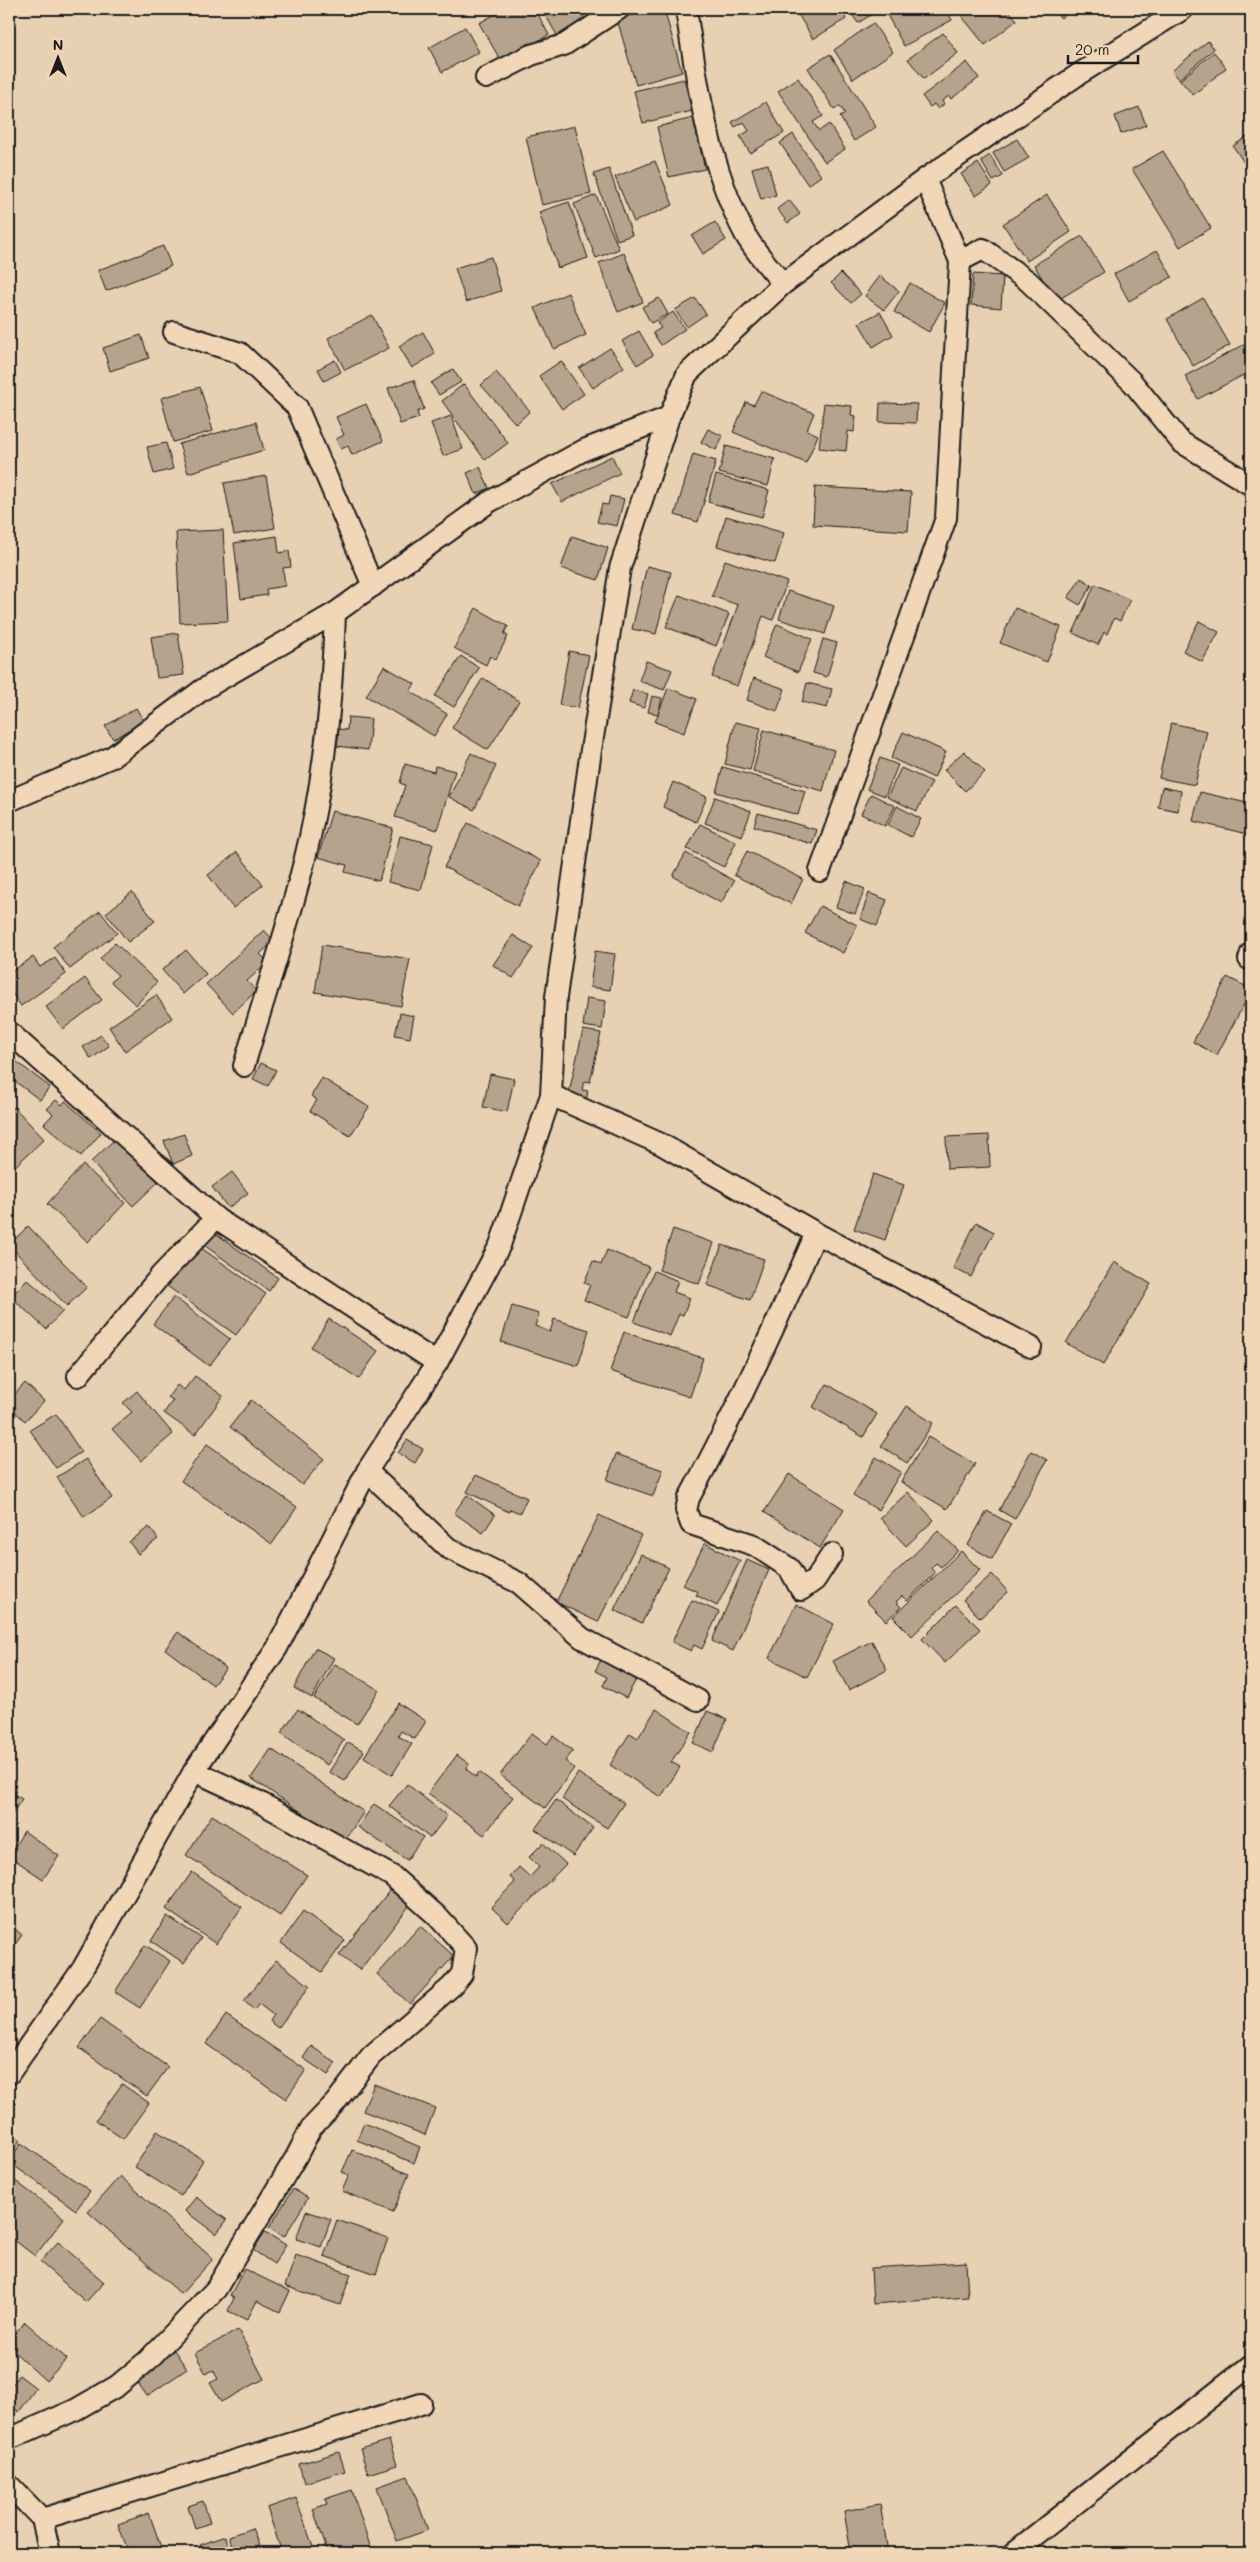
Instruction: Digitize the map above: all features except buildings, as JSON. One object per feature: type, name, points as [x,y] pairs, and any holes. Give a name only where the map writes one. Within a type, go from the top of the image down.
[{"type":"street","points":[[486,78],[531,55],[564,45],[620,9]]},
{"type":"street","points":[[686,9],[699,96],[723,180],[747,236],[783,284]]},
{"type":"street","points":[[9,2074],[82,1968],[194,1771],[277,1648],[367,1471],[437,1363],[500,1245],[551,1095],[556,997],[591,750],[620,568],[669,417],[687,374],[783,284],[925,179],[1079,74],[1183,9]]},
{"type":"street","points":[[820,871],[946,518],[960,261],[925,179]]},
{"type":"street","points":[[960,261],[983,249],[1028,282],[1133,383],[1181,442],[1251,485]]},
{"type":"street","points":[[174,332],[240,352],[297,407],[373,586]]},
{"type":"street","points":[[9,801],[112,756],[202,690],[336,613],[489,502],[584,450],[669,417]]},
{"type":"street","points":[[244,1066],[305,858],[327,738],[332,697],[336,613]]},
{"type":"street","points":[[9,1032],[216,1218],[437,1363]]},
{"type":"street","points":[[551,1095],[661,1144],[816,1233],[1030,1348]]},
{"type":"street","points":[[78,1376],[161,1275],[216,1218]]},
{"type":"street","points":[[816,1233],[766,1347],[731,1420],[689,1498],[686,1510],[691,1524],[754,1545],[789,1568],[801,1590],[815,1580],[832,1554]]},
{"type":"street","points":[[367,1471],[448,1548],[519,1583],[582,1638],[698,1700]]},
{"type":"street","points":[[9,2439],[75,2410],[117,2386],[147,2361],[216,2289],[296,2157],[311,2128],[335,2102],[371,2056],[452,1986],[462,1974],[466,1948],[437,1916],[392,1876],[250,1797],[194,1771]]},
{"type":"street","points":[[1013,2553],[1251,2364]]},
{"type":"street","points":[[42,2519],[421,2404]]},
{"type":"street","points":[[9,2485],[42,2519],[50,2553]]}]
